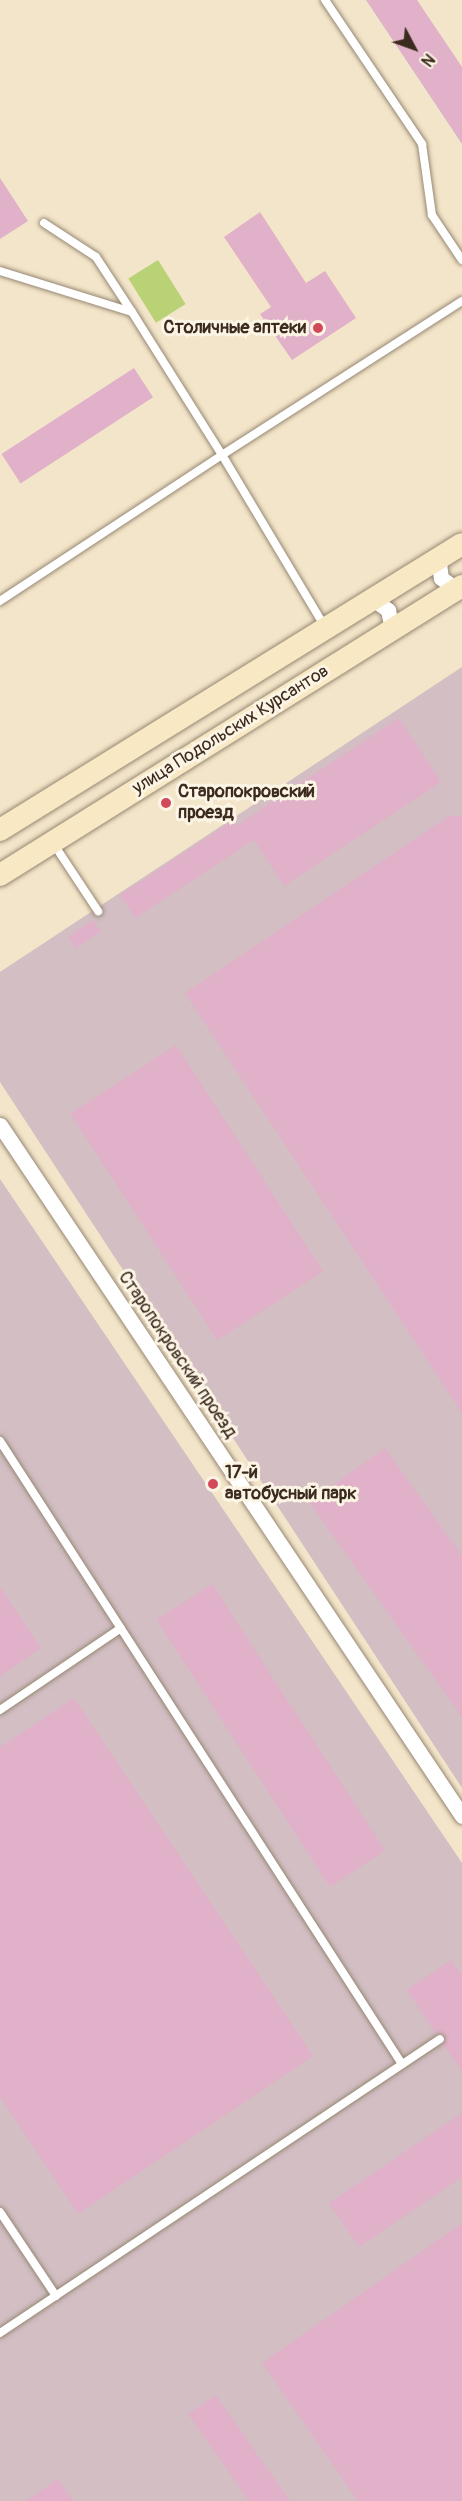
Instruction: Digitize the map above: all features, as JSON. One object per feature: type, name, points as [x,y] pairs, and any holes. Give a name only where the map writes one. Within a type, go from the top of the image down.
[{"type":"main road","name":"улица Подольских Курсантов","points":[[1,829],[454,549]]},
{"type":"main road","name":"улица Подольских Курсантов","points":[[0,875],[462,586]]},
{"type":"street","points":[[454,549],[439,564],[441,578],[452,586],[462,586]]},
{"type":"street","points":[[363,604],[377,602],[388,610],[391,624],[382,636]]},
{"type":"street","name":"Старопокровский проезд","points":[[0,1125],[462,1816]]},
{"type":"lane","points":[[325,0],[422,144],[432,215],[462,260]]},
{"type":"lane","points":[[44,223],[96,257],[222,455],[325,627]]},
{"type":"lane","points":[[0,271],[132,312]]},
{"type":"lane","points":[[0,601],[462,301]]},
{"type":"lane","points":[[53,842],[98,911]]},
{"type":"lane","points":[[0,1441],[402,2064]]},
{"type":"lane","points":[[0,1710],[121,1628]]},
{"type":"lane","points":[[0,2333],[440,2039]]},
{"type":"lane","points":[[0,2212],[56,2296]]},
{"type":"shaded area","points":[[462,667],[462,1788],[0,1082],[0,972]]},
{"type":"shaded area","points":[[0,1179],[462,1863],[462,2501],[0,2501]]},
{"type":"green space","points":[[158,260],[186,304],[156,323],[128,279]]},
{"type":"building","points":[[366,0],[417,0],[462,67],[462,144]]},
{"type":"building","points":[[0,178],[28,221],[0,239]]},
{"type":"building","points":[[260,212],[306,283],[325,271],[356,318],[292,360],[260,314],[271,307],[224,237]]},
{"type":"building","points":[[134,368],[153,397],[21,483],[1,454]]},
{"type":"building","points":[[399,718],[441,782],[284,886],[254,840],[135,918],[120,895],[232,821],[236,826]]},
{"type":"building","points":[[449,816],[462,816],[462,1413],[185,993]]},
{"type":"building","points":[[93,920],[101,932],[76,948],[68,937]]},
{"type":"building","points":[[176,1045],[323,1271],[217,1340],[70,1114]]},
{"type":"building","points":[[385,1448],[462,1556],[462,1717],[309,1502]]},
{"type":"building","points":[[212,1584],[385,1851],[330,1887],[157,1620]]},
{"type":"building","points":[[0,1587],[41,1648],[0,1676]]},
{"type":"building","points":[[74,1698],[313,2056],[78,2214],[0,2097],[0,1747]]},
{"type":"building","points":[[451,1960],[462,1976],[462,2072],[443,2044],[445,2035],[436,2034],[407,1990]]},
{"type":"building","points":[[462,2113],[462,2177],[359,2247],[329,2203]]},
{"type":"building","points":[[462,2223],[462,2501],[358,2501],[262,2363]]},
{"type":"building","points":[[216,2395],[290,2501],[249,2501],[188,2414]]},
{"type":"building","points":[[58,2479],[73,2501],[26,2501]]},
{"type":"place","name":"Столичные аптеки","points":[[318,328]]},
{"type":"place","name":"Старопокровский проезд","points":[[166,803]]},
{"type":"place","name":"17-й автобусный парк","points":[[213,1484]]}]
